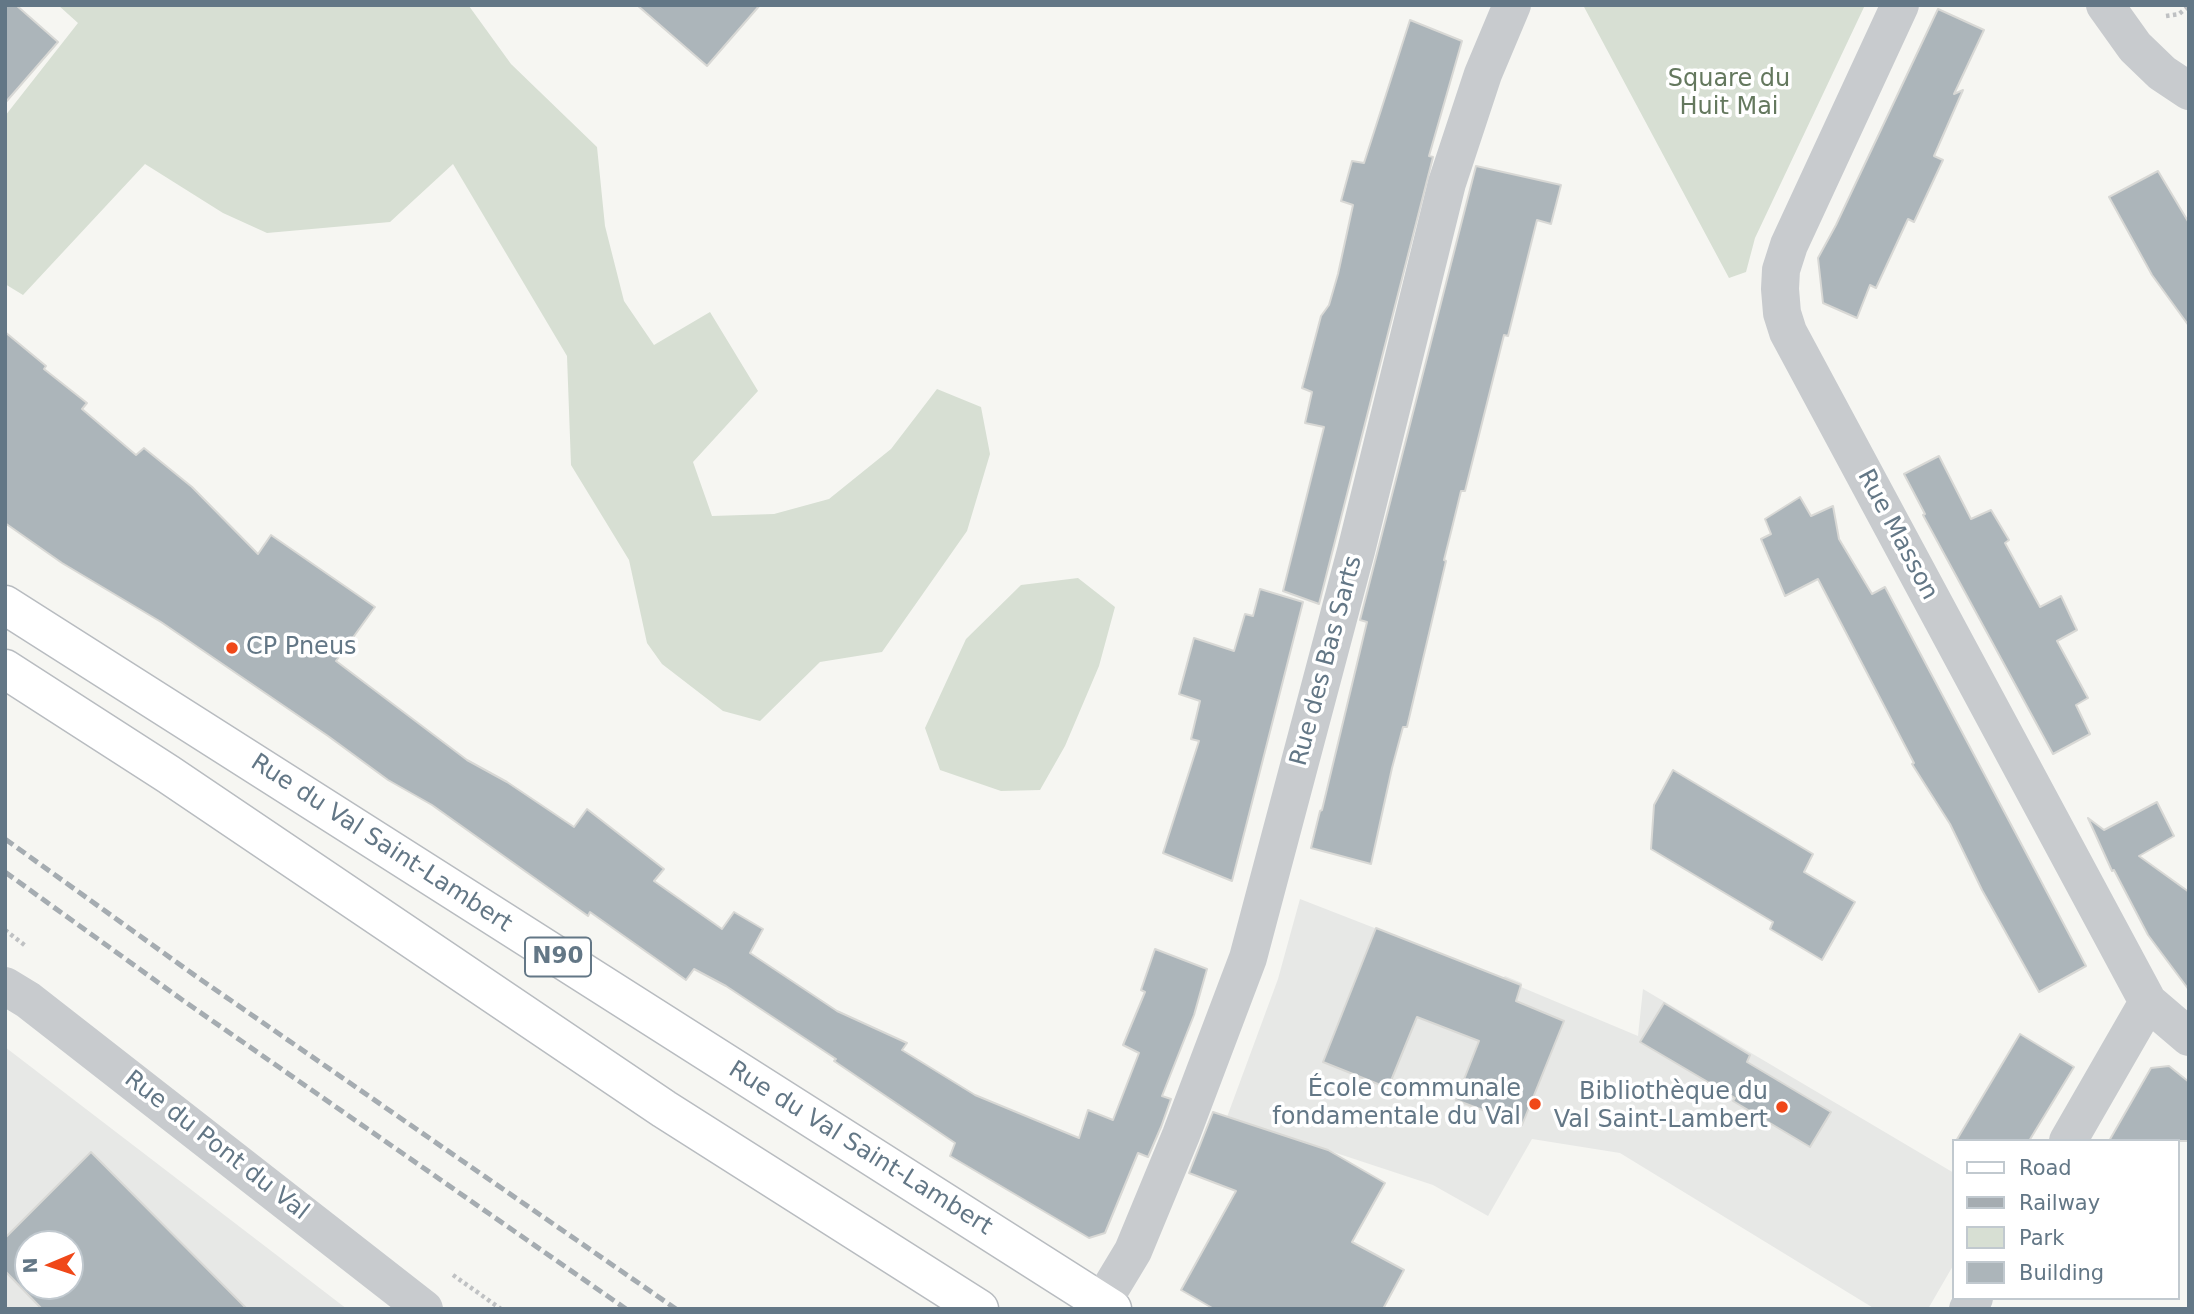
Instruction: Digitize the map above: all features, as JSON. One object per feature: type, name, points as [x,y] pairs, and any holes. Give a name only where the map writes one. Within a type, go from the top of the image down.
[{"type":"main road","name":"Rue du Val Saint-Lambert","points":[[5,605],[1104,1307]]},
{"type":"main road","name":"N90","points":[[5,669],[179,781],[664,1108],[979,1309]]},
{"type":"street","name":"Rue des Bas Sarts","points":[[1104,1307],[1133,1251],[1191,1109],[1248,958],[1356,551],[1447,183],[1483,74],[1512,5]]},
{"type":"street","name":"Rue Masson","points":[[1900,5],[1789,245],[1781,270],[1782,313],[1788,332],[2148,1002],[2189,1037]]},
{"type":"street","points":[[2105,5],[2135,47],[2162,73],[2189,91]]},
{"type":"street","name":"Rue du Pont du Val","points":[[5,986],[28,1000],[424,1309]]},
{"type":"street","points":[[2069,1139],[2148,1002]]},
{"type":"path","points":[[2161,15],[2179,14],[2189,6]]},
{"type":"shaded area","name":"École communale fondamentale du Val","points":[[1300,899],[1503,978],[1505,976],[1522,983],[1521,987],[1638,1036],[1643,989],[1952,1172],[1952,1267],[1928,1309],[1875,1309],[1620,1153],[1532,1139],[1488,1216],[1433,1185],[1227,1117],[1278,979]]},
{"type":"shaded area","points":[[5,1047],[347,1309],[5,1309]]},
{"type":"green space","points":[[58,5],[469,6],[511,64],[597,147],[605,226],[624,301],[654,345],[710,312],[758,391],[693,462],[712,516],[774,514],[829,499],[891,449],[937,389],[981,407],[990,454],[967,531],[882,652],[820,662],[760,721],[723,711],[662,664],[647,643],[629,560],[571,465],[567,356],[453,164],[390,222],[267,233],[223,213],[145,164],[23,295],[5,284],[5,116],[78,23]]},
{"type":"green space","name":"Square du Huit Mai","points":[[1583,5],[1865,5],[1755,238],[1746,272],[1729,278]]},
{"type":"green space","points":[[1078,578],[1115,607],[1099,666],[1065,746],[1040,790],[1001,791],[940,770],[925,728],[966,639],[1021,585]]},
{"type":"building","points":[[5,5],[16,5],[58,42],[5,103]]},
{"type":"building","points":[[637,5],[760,5],[707,66]]},
{"type":"building","points":[[1938,9],[1984,30],[1954,94],[1963,90],[1934,156],[1943,160],[1914,222],[1908,219],[1876,288],[1870,285],[1857,318],[1823,303],[1818,258]]},
{"type":"building","points":[[1410,20],[1462,41],[1429,156],[1433,157],[1319,604],[1283,591],[1324,427],[1305,423],[1312,392],[1302,388],[1321,316],[1329,305],[1338,274],[1353,205],[1341,201],[1352,161],[1364,163]]},
{"type":"building","points":[[1476,166],[1561,185],[1551,224],[1537,220],[1508,336],[1504,335],[1465,491],[1461,491],[1407,727],[1403,727],[1392,768],[1371,864],[1311,848],[1367,622],[1360,620]]},
{"type":"building","points":[[2158,171],[2189,223],[2189,326],[2152,275],[2109,197]]},
{"type":"building","points":[[5,332],[46,366],[44,369],[87,403],[82,409],[136,455],[144,448],[192,487],[258,554],[271,535],[375,607],[336,661],[467,760],[507,782],[574,827],[587,809],[664,869],[654,881],[722,929],[734,912],[763,929],[750,953],[837,1011],[907,1043],[902,1050],[975,1095],[1079,1138],[1088,1110],[1113,1120],[1139,1053],[1123,1045],[1145,992],[1141,990],[1155,949],[1207,969],[1194,1015],[1162,1096],[1171,1099],[1161,1127],[1148,1157],[1138,1153],[1105,1233],[1089,1238],[950,1156],[955,1143],[834,1061],[836,1059],[726,986],[694,969],[686,980],[590,912],[588,916],[432,805],[388,780],[161,622],[62,563],[5,523]]},
{"type":"building","points":[[1939,456],[1971,519],[1991,510],[2009,540],[2005,543],[2040,607],[2061,596],[2077,630],[2057,641],[2088,698],[2076,705],[2090,734],[2053,754],[1923,515],[1925,514],[1904,474]]},
{"type":"building","points":[[1800,497],[1811,516],[1833,506],[1839,539],[1872,594],[1885,587],[2086,966],[2039,992],[1982,890],[1950,824],[1912,764],[1914,763],[1818,579],[1785,596],[1761,539],[1771,534],[1765,519]]},
{"type":"building","points":[[1260,589],[1303,602],[1232,881],[1163,853],[1199,741],[1191,739],[1200,701],[1179,694],[1194,638],[1234,651],[1245,614],[1253,616]]},
{"type":"building","points":[[1673,770],[1813,854],[1804,872],[1855,902],[1822,960],[1770,929],[1773,922],[1651,849],[1654,805]]},
{"type":"building","points":[[2157,802],[2174,836],[2139,856],[2189,892],[2189,990],[2148,935],[2114,870],[2112,871],[2088,818],[2104,830]]},
{"type":"building","points":[[1376,928],[1521,985],[1516,1001],[1564,1021],[1522,1125],[1456,1100],[1479,1041],[1417,1017],[1388,1088],[1323,1062]]},
{"type":"building","points":[[1664,1003],[1750,1055],[1747,1062],[1831,1112],[1810,1147],[1733,1101],[1735,1098],[1640,1042]]},
{"type":"building","points":[[2020,1034],[2074,1067],[2030,1139],[1957,1139]]},
{"type":"building","points":[[2169,1066],[2189,1082],[2189,1141],[2110,1139],[2151,1068]]},
{"type":"building","points":[[1213,1112],[1328,1150],[1385,1183],[1352,1242],[1404,1270],[1383,1309],[1214,1309],[1181,1290],[1236,1191],[1189,1173]]},
{"type":"building","points":[[91,1152],[247,1309],[42,1309],[33,1300],[84,1300],[84,1230],[14,1230],[14,1280],[5,1271],[5,1238]]},
{"type":"railway","points":[[5,839],[197,977],[676,1309]]},
{"type":"railway","points":[[5,872],[181,999],[626,1309]]},
{"type":"place","name":"CP Pneus","points":[[232,648]]},
{"type":"place","name":"École communale fondamentale du Val","points":[[1535,1104]]},
{"type":"place","name":"Bibliothèque du Val Saint-Lambert","points":[[1782,1107]]}]
